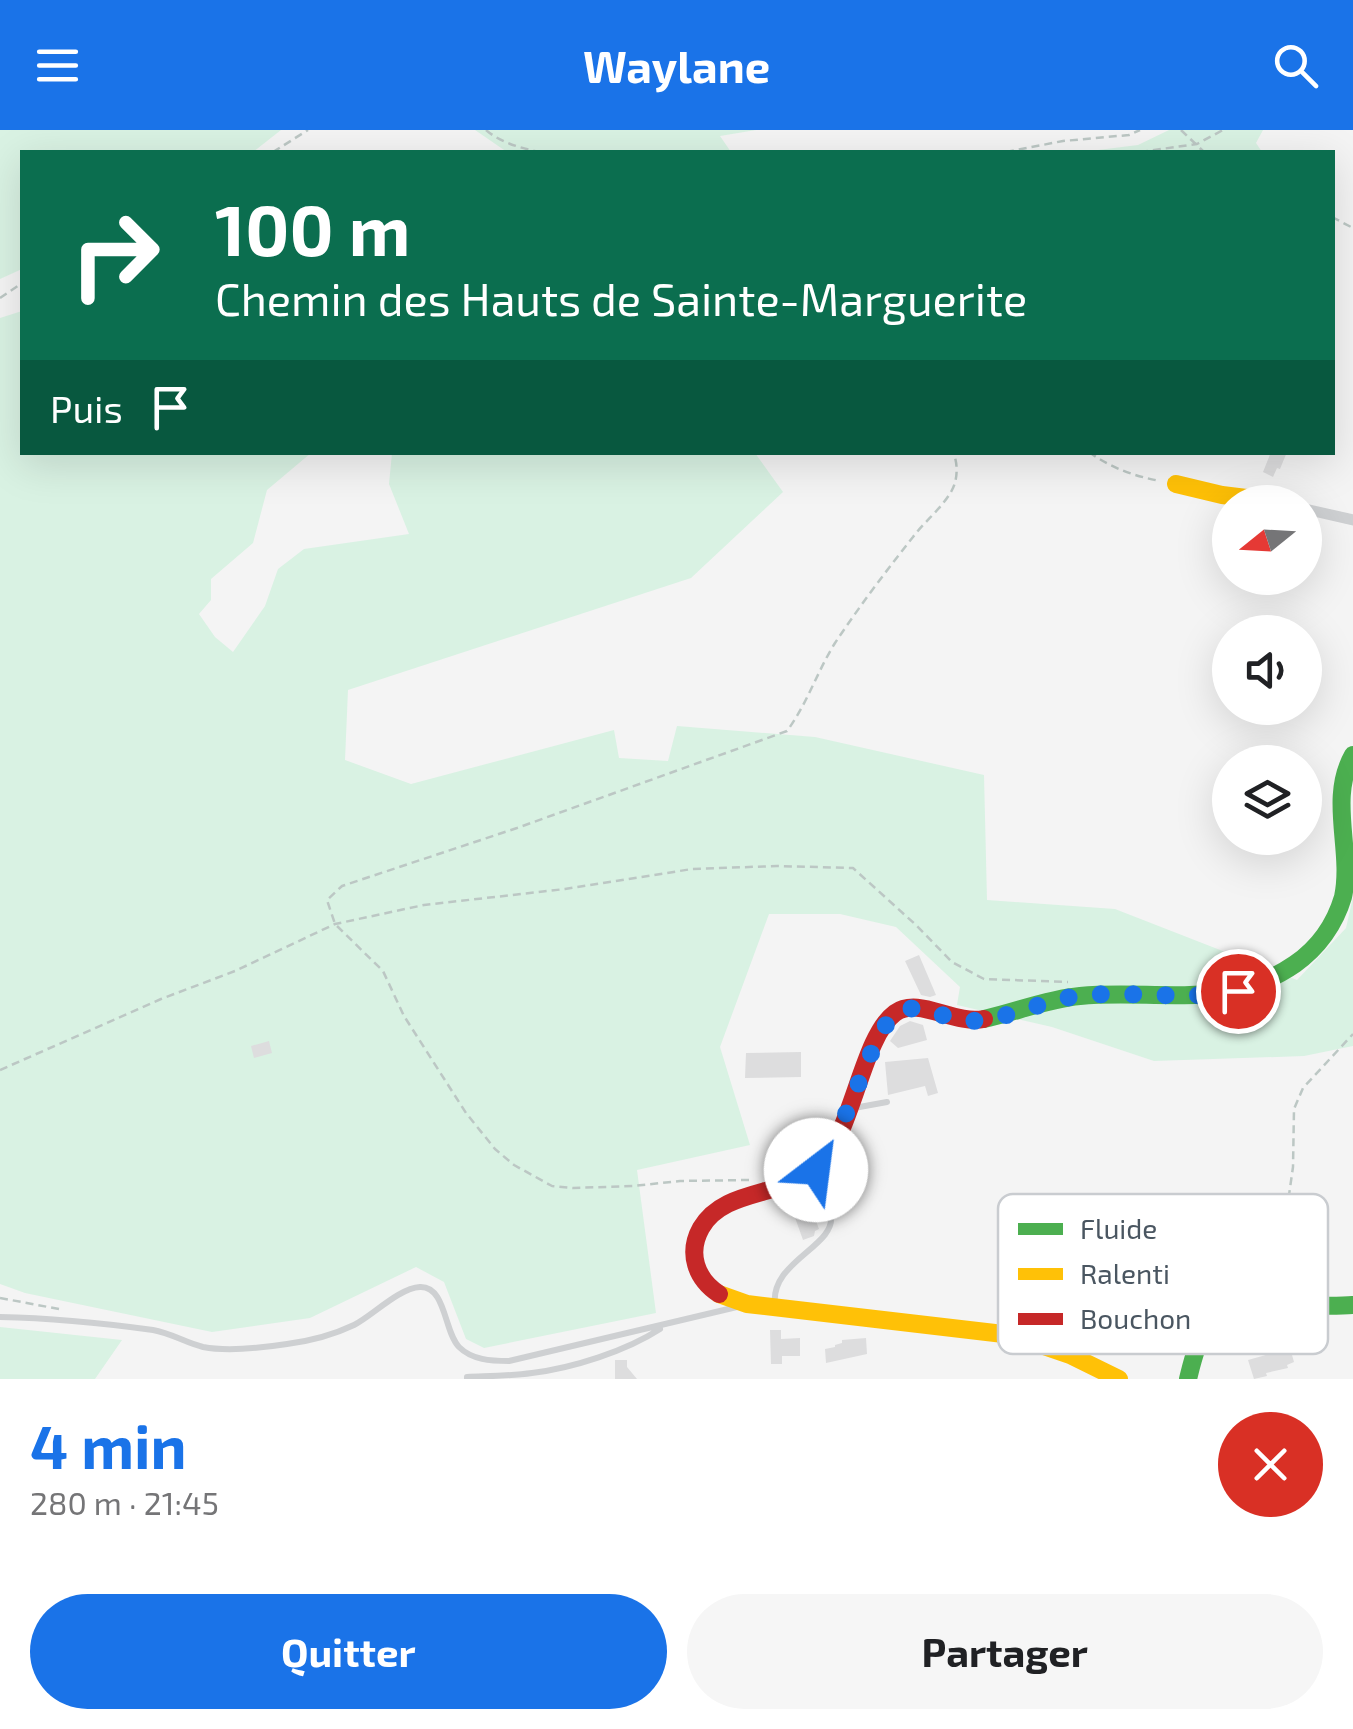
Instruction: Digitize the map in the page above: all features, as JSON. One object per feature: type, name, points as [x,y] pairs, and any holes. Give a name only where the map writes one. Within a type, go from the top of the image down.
[{"type":"street","points":[[1176,484],[1212,493]]},
{"type":"street","points":[[1322,514],[1353,520]]},
{"type":"street","points":[[998,1333],[746,1304],[710,1289],[693,1259],[692,1246],[710,1216],[794,1182],[816,1170],[828,1157],[880,1032],[898,1011],[919,1008],[969,1022],[1074,996],[1211,996],[1264,983],[1303,958],[1335,919],[1347,874],[1342,783],[1344,770],[1353,756]]},
{"type":"street","points":[[1328,1305],[1353,1305]]},
{"type":"street","points":[[1070,1354],[1119,1379]]},
{"type":"street","points":[[1188,1379],[1195,1354]]},
{"type":"lane","points":[[848,1109],[886,1102]]},
{"type":"lane","points":[[775,1307],[774,1295],[783,1275],[803,1253],[820,1242],[830,1225],[832,1214],[824,1201]]},
{"type":"lane","points":[[0,1317],[48,1318],[158,1331],[206,1348],[256,1347],[332,1334],[421,1287],[436,1294],[460,1349],[484,1360],[509,1362],[746,1304]]},
{"type":"lane","points":[[467,1379],[564,1367],[642,1340],[666,1325]]},
{"type":"path","points":[[275,150],[308,130]]},
{"type":"path","points":[[486,130],[528,150]]},
{"type":"path","points":[[1016,150],[1130,135],[1140,130]]},
{"type":"path","points":[[1181,130],[1202,150]]},
{"type":"path","points":[[1154,150],[1196,144],[1223,130]]},
{"type":"path","points":[[752,1180],[573,1188],[552,1186],[514,1165],[466,1113],[404,1016],[383,971],[334,924],[327,900],[342,886],[788,732],[836,643],[912,537],[954,488],[954,455]]},
{"type":"path","points":[[1093,455],[1138,477],[1176,484]]},
{"type":"path","points":[[0,1070],[161,999],[236,971],[334,924],[424,906],[692,870],[852,868],[952,962],[984,979],[1080,983]]},
{"type":"path","points":[[1289,1194],[1294,1109],[1302,1088],[1353,1034]]},
{"type":"green space","points":[[0,130],[281,130],[256,150],[20,150],[20,270],[0,279]]},
{"type":"green space","points":[[475,130],[756,130],[720,136],[730,150],[504,150]]},
{"type":"green space","points":[[1169,130],[1263,130],[1256,143],[1261,150],[1098,150],[1138,145]]},
{"type":"green space","points":[[20,312],[20,455],[309,455],[267,490],[253,543],[211,579],[211,600],[199,614],[215,637],[233,652],[265,606],[278,569],[304,549],[409,534],[389,484],[392,455],[756,455],[783,492],[691,578],[348,690],[345,760],[411,784],[614,730],[619,758],[668,761],[677,726],[815,737],[984,775],[987,900],[1115,909],[1297,980],[1346,928],[1353,897],[1353,1046],[1304,1056],[1154,1061],[1052,1027],[957,1005],[960,987],[896,927],[840,914],[769,914],[720,1047],[750,1145],[637,1170],[656,1313],[484,1348],[466,1339],[444,1282],[416,1267],[310,1318],[212,1332],[25,1293],[0,1284],[0,318]]},
{"type":"green space","points":[[0,1327],[122,1340],[95,1379],[0,1379]]},
{"type":"building","points":[[1270,455],[1286,455],[1273,477],[1263,472]]},
{"type":"building","points":[[919,955],[936,995],[921,995],[905,961]]},
{"type":"building","points":[[910,1021],[923,1025],[927,1040],[898,1048],[890,1041],[900,1026]]},
{"type":"building","points":[[269,1041],[272,1053],[254,1058],[251,1046]]},
{"type":"building","points":[[801,1052],[801,1077],[745,1078],[746,1053]]},
{"type":"building","points":[[928,1058],[938,1093],[928,1096],[925,1086],[888,1095],[885,1062]]},
{"type":"building","points":[[816,1132],[818,1146],[794,1154],[796,1167],[781,1174],[775,1145]]},
{"type":"building","points":[[801,1192],[819,1229],[803,1240],[788,1198]]},
{"type":"building","points":[[770,1330],[781,1330],[781,1339],[800,1338],[800,1356],[782,1356],[782,1364],[771,1364]]},
{"type":"building","points":[[866,1338],[867,1354],[826,1363],[825,1349],[842,1340]]},
{"type":"building","points":[[1269,1354],[1292,1354],[1294,1362],[1288,1368],[1254,1379],[1248,1360]]},
{"type":"building","points":[[615,1360],[627,1360],[627,1367],[637,1379],[615,1379]]},
{"type":"traffic: fast","points":[[984,1019],[1080,996],[1217,993],[1269,979],[1295,964],[1325,935],[1343,897],[1342,789],[1353,755]]},
{"type":"traffic: fast","points":[[1328,1305],[1353,1305]]},
{"type":"traffic: fast","points":[[1188,1379],[1195,1354]]},
{"type":"traffic: slow","points":[[1176,484],[1212,493]]},
{"type":"traffic: slow","points":[[719,1294],[747,1304],[998,1333]]},
{"type":"traffic: slow","points":[[1067,1354],[1119,1379]]},
{"type":"traffic: jam","points":[[719,1294],[696,1265],[695,1247],[701,1228],[726,1205],[793,1182],[821,1164],[842,1129],[874,1041],[895,1013],[915,1008],[984,1019]]},
{"type":"route","points":[[816,1170],[828,1157],[880,1032],[898,1011],[935,1010],[969,1022],[1074,996],[1193,997],[1238,991]]}]
